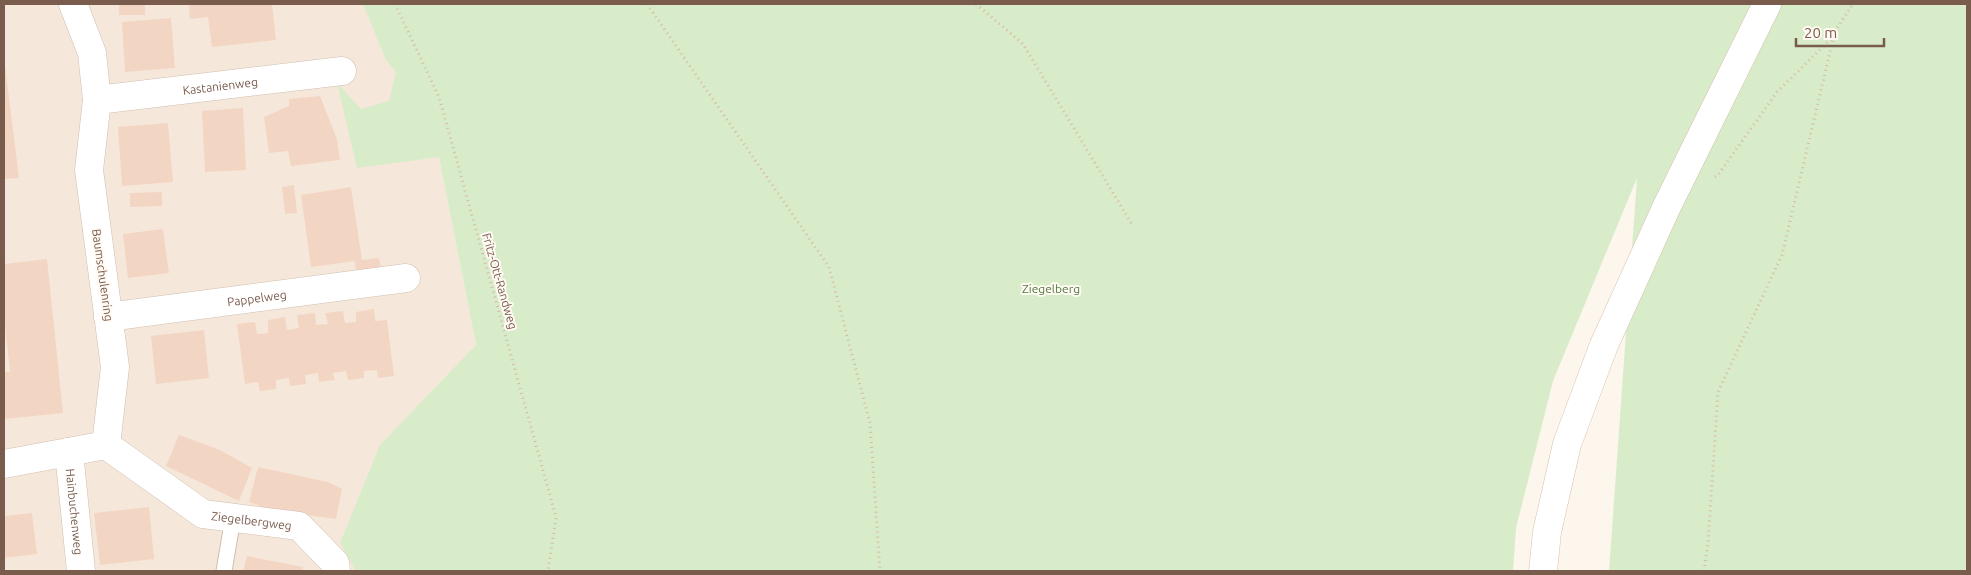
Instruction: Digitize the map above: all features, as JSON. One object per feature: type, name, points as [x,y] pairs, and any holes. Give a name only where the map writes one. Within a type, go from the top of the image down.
[{"type":"street","name":"Baumschulenring","points":[[72,4],[92,53],[97,100],[89,170],[115,367],[106,445]]},
{"type":"street","points":[[1543,571],[1547,532],[1567,444],[1604,345],[1667,206],[1767,4]]},
{"type":"street","name":"Kastanienweg","points":[[97,100],[342,71]]},
{"type":"street","name":"Pappelweg","points":[[108,317],[406,278]]},
{"type":"street","points":[[4,464],[106,445]]},
{"type":"street","name":"Ziegelbergweg","points":[[106,445],[203,514],[299,526],[335,563],[336,571]]},
{"type":"street","name":"Hainbuchenweg","points":[[69,452],[81,571]]},
{"type":"lane","points":[[224,571],[233,518]]},
{"type":"path","name":"Fritz-Ott-Randweg","points":[[396,4],[439,97],[556,517],[548,571]]},
{"type":"path","points":[[647,4],[829,268],[870,423],[880,571]]},
{"type":"path","points":[[976,4],[1023,44],[1132,226]]},
{"type":"path","points":[[1704,571],[1708,543],[1718,392],[1782,256],[1834,31],[1853,4]]},
{"type":"path","points":[[1709,180],[1718,175],[1777,92],[1833,37]]},
{"type":"shaded area","points":[[4,4],[381,4],[432,120],[476,345],[514,571],[4,571]]},
{"type":"green space","name":"Ziegelberg","points":[[363,4],[1967,4],[1967,571],[1609,571],[1637,178],[1553,381],[1516,528],[1513,571],[356,571],[340,543],[380,445],[476,345],[439,157],[357,168],[337,83],[361,109],[389,101],[396,72],[386,60]]},
{"type":"building","points":[[119,4],[145,4],[145,15],[119,15]]},
{"type":"building","points":[[189,4],[272,4],[276,40],[212,47],[208,17],[190,19]]},
{"type":"building","points":[[171,18],[175,68],[125,72],[122,22]]},
{"type":"building","points":[[4,57],[19,178],[4,179]]},
{"type":"building","points":[[320,96],[337,139],[340,160],[291,166],[288,151],[269,153],[264,117],[289,106],[289,99]]},
{"type":"building","points":[[243,108],[246,170],[205,172],[202,111]]},
{"type":"building","points":[[168,123],[173,182],[122,186],[118,127]]},
{"type":"building","points":[[294,185],[297,213],[285,214],[282,187]]},
{"type":"building","points":[[351,187],[362,260],[379,258],[381,268],[356,272],[355,261],[311,267],[301,195]]},
{"type":"building","points":[[162,192],[162,206],[130,207],[130,193]]},
{"type":"building","points":[[163,229],[169,273],[128,278],[123,234]]},
{"type":"building","points":[[47,259],[63,413],[4,419],[4,372],[10,372],[4,315],[4,264]]},
{"type":"building","points":[[374,309],[375,321],[387,320],[394,376],[378,378],[377,370],[364,371],[364,378],[348,380],[346,371],[333,373],[335,380],[319,382],[318,373],[305,375],[306,384],[290,386],[289,378],[276,380],[276,389],[260,391],[258,382],[245,384],[237,324],[255,322],[257,334],[268,333],[268,320],[285,317],[287,330],[299,328],[297,315],[315,313],[316,325],[328,324],[325,313],[343,311],[345,323],[356,322],[356,312]]},
{"type":"building","points":[[204,330],[209,378],[156,384],[151,336]]},
{"type":"building","points":[[179,435],[220,450],[252,468],[239,501],[166,466]]},
{"type":"building","points":[[258,467],[328,482],[342,489],[336,519],[272,510],[249,502]]},
{"type":"building","points":[[149,507],[154,559],[100,565],[94,513]]},
{"type":"building","points":[[32,513],[37,554],[4,558],[4,516]]},
{"type":"building","points":[[247,556],[303,567],[302,571],[243,571]]}]
